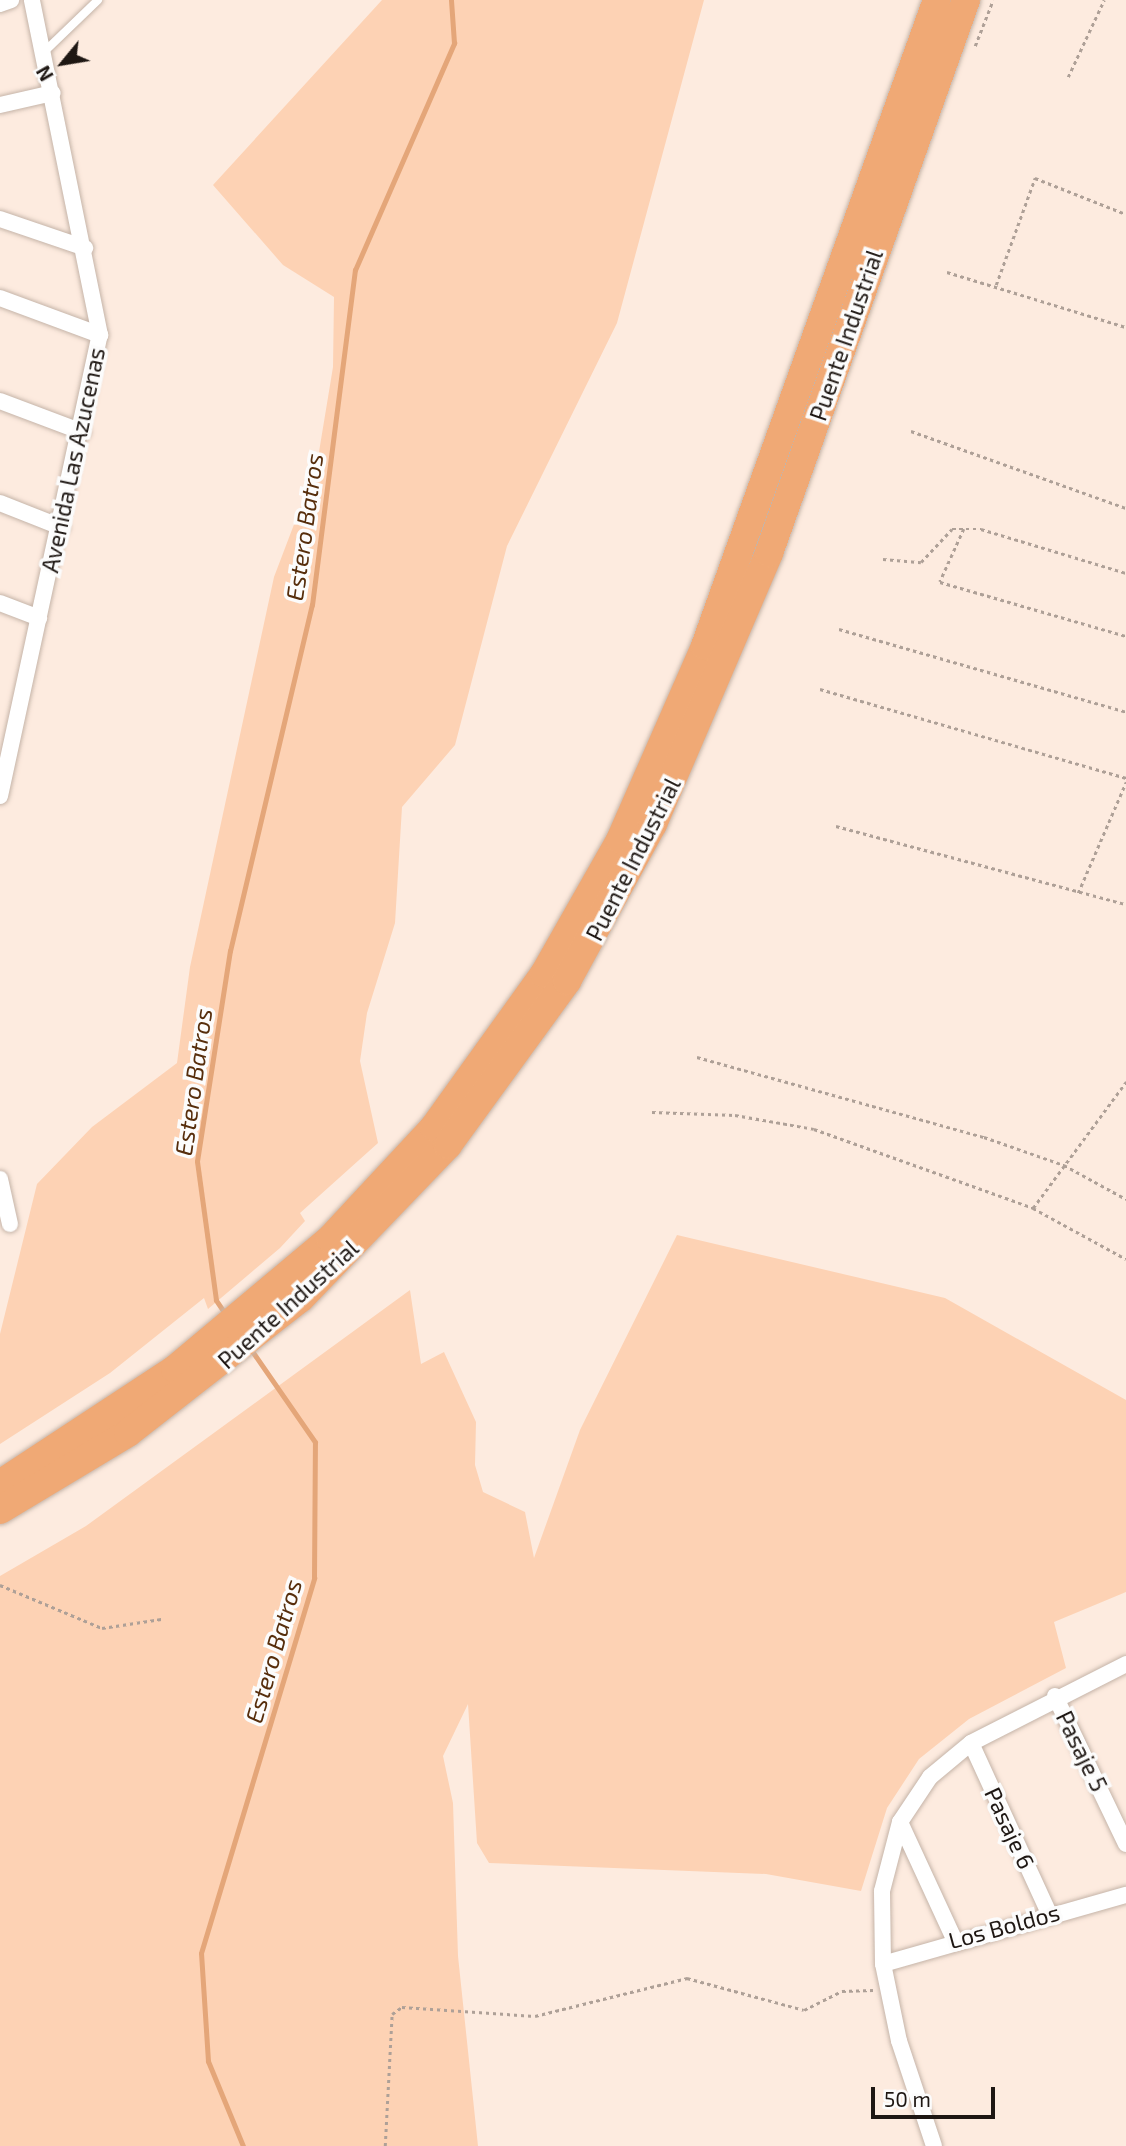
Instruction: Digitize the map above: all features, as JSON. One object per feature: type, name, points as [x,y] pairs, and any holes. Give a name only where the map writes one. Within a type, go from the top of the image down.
[{"type":"highway","name":"Puente Industrial","points":[[0,1484],[143,1392],[293,1273],[434,1127],[524,1027],[601,876],[684,699],[937,0]]},
{"type":"highway","name":"Puente Industrial","points":[[0,1510],[128,1433],[300,1298],[407,1191],[626,878],[704,711],[769,553],[966,0]]},
{"type":"street","points":[[0,4],[11,0]]},
{"type":"street","name":"Avenida Las Azucenas","points":[[0,796],[8,706],[39,618],[82,432],[100,335],[85,248],[32,0]]},
{"type":"street","points":[[0,105],[53,93]]},
{"type":"street","points":[[0,219],[85,248]]},
{"type":"street","points":[[0,299],[100,335]]},
{"type":"street","points":[[0,401],[82,432]]},
{"type":"street","points":[[0,503],[61,527]]},
{"type":"street","points":[[0,603],[39,618]]},
{"type":"street","points":[[0,1179],[10,1224]]},
{"type":"street","points":[[934,2146],[887,1990],[883,1964],[882,1891],[900,1822],[930,1777],[971,1743],[1055,1696],[1126,1664]]},
{"type":"street","name":"Pasaje 5","points":[[1055,1696],[1126,1844]]},
{"type":"street","name":"Pasaje 6","points":[[971,1743],[1049,1913]]},
{"type":"street","points":[[900,1822],[954,1939]]},
{"type":"street","name":"Los Boldos","points":[[883,1964],[954,1939],[1126,1895]]},
{"type":"lane","points":[[44,52],[98,0]]},
{"type":"path","points":[[1068,77],[1104,0]]},
{"type":"path","points":[[996,285],[1035,178],[1126,214]]},
{"type":"path","points":[[947,272],[1126,327]]},
{"type":"path","points":[[911,431],[1126,508]]},
{"type":"path","points":[[964,529],[940,582],[1126,636]]},
{"type":"path","points":[[883,559],[921,562],[953,530],[964,529],[1126,573]]},
{"type":"path","points":[[839,629],[1126,712]]},
{"type":"path","points":[[820,689],[1126,780],[1078,893]]},
{"type":"path","points":[[836,826],[1126,904]]},
{"type":"path","points":[[697,1057],[1064,1165],[1126,1199]]},
{"type":"path","points":[[1033,1208],[1126,1082]]},
{"type":"path","points":[[652,1112],[736,1115],[814,1129],[1033,1208],[1126,1259]]},
{"type":"path","points":[[0,1585],[102,1628],[161,1619]]},
{"type":"path","points":[[385,2146],[392,2014],[402,2007],[535,2015],[687,1978],[804,2010],[842,1991],[887,1990]]},
{"type":"shaded area","points":[[382,0],[704,0],[617,323],[507,546],[455,745],[402,807],[395,923],[367,1013],[360,1061],[378,1143],[300,1213],[305,1221],[280,1248],[208,1309],[204,1298],[110,1373],[0,1444],[0,1334],[37,1184],[92,1127],[177,1063],[190,967],[274,577],[317,464],[333,367],[334,297],[283,265],[213,185]]},
{"type":"shaded area","points":[[677,1235],[945,1298],[1126,1400],[1126,1592],[1054,1622],[1066,1668],[969,1719],[919,1759],[887,1808],[861,1891],[766,1874],[489,1863],[477,1843],[468,1704],[443,1756],[453,1803],[458,1956],[478,2146],[0,2146],[0,1576],[86,1526],[410,1290],[421,1364],[444,1352],[476,1422],[475,1465],[483,1492],[525,1512],[534,1558],[580,1430]]},
{"type":"waterway","name":"Estero Batros","points":[[226,1315],[216,1300],[197,1161],[230,951],[312,605],[355,270],[454,43],[451,0]]},
{"type":"waterway","name":"Estero Batros","points":[[243,2146],[208,2061],[201,1953],[314,1578],[315,1442],[250,1348]]}]
